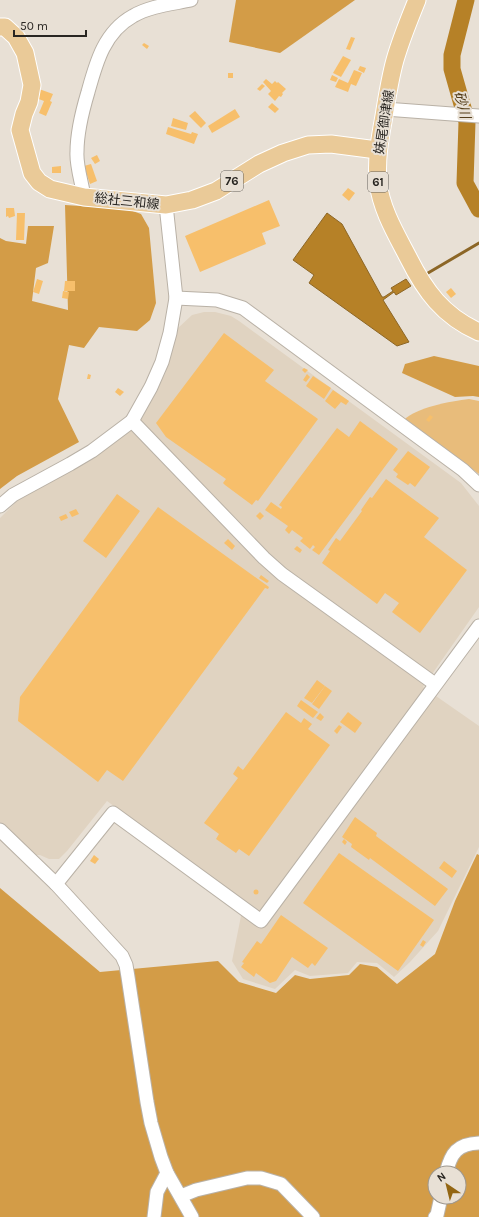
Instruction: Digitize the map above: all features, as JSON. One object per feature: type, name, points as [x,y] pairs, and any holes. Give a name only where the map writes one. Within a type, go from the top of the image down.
[{"type":"main road","name":"妹尾御津線","points":[[417,0],[404,31],[395,60],[377,150],[378,183],[386,214],[414,270],[431,297],[448,314],[479,332]]},
{"type":"main road","name":"総社三和線","points":[[0,27],[5,27],[16,37],[25,53],[32,85],[29,102],[20,130],[32,173],[39,182],[50,189],[84,197],[166,205],[192,200],[216,191],[259,164],[283,153],[308,146],[331,144],[377,150]]},
{"type":"street","points":[[84,197],[76,154],[80,121],[98,58],[110,35],[121,23],[133,15],[147,9],[191,0]]},
{"type":"street","points":[[385,109],[470,116]]},
{"type":"street","points":[[0,506],[13,495],[92,451],[132,421],[151,387],[162,362],[170,333],[176,298],[166,205]]},
{"type":"street","points":[[176,298],[217,300],[243,308],[463,470],[479,485]]},
{"type":"street","points":[[132,421],[264,558],[282,574],[435,684]]},
{"type":"street","points":[[56,884],[114,813],[261,921],[479,626]]},
{"type":"street","points":[[0,830],[56,884],[122,956],[126,965],[147,1102],[161,1157],[167,1173],[192,1217]]},
{"type":"street","points":[[448,1165],[450,1159],[458,1148],[479,1143]]},
{"type":"street","points":[[154,1217],[157,1192],[167,1173]]},
{"type":"street","points":[[181,1196],[203,1188],[247,1178],[261,1178],[282,1184],[313,1217]]},
{"type":"street","points":[[435,1217],[439,1205]]},
{"type":"shaded area","points":[[236,0],[355,0],[280,53],[229,42]]},
{"type":"shaded area","points":[[65,205],[127,209],[141,214],[149,228],[156,303],[150,320],[137,331],[99,327],[84,348],[69,345],[58,399],[79,442],[17,476],[0,489],[0,238],[6,241],[26,244],[28,226],[54,226],[48,263],[36,268],[32,301],[68,310]]},
{"type":"shaded area","points":[[327,213],[342,224],[382,297],[393,291],[391,288],[406,279],[411,286],[396,295],[394,292],[383,300],[409,342],[397,346],[309,283],[314,275],[293,260]]},
{"type":"shaded area","points":[[204,312],[215,312],[231,316],[239,321],[461,483],[479,506],[479,607],[423,687],[479,726],[479,847],[438,931],[394,977],[377,963],[357,962],[348,973],[310,976],[295,970],[275,989],[243,979],[232,961],[244,901],[107,801],[59,859],[49,859],[40,855],[31,855],[0,823],[0,518],[18,500],[85,463],[105,450],[148,406],[165,374],[177,329],[192,315]]},
{"type":"shaded area","points":[[434,356],[479,366],[479,397],[455,397],[402,373],[405,364]]},
{"type":"shaded area","points":[[469,399],[479,401],[479,474],[404,420],[416,412],[443,403]]},
{"type":"shaded area","points":[[477,854],[479,855],[479,1217],[0,1217],[0,888],[100,972],[218,961],[239,982],[276,993],[295,975],[310,979],[349,975],[360,964],[377,967],[397,984],[435,954],[455,901]]},
{"type":"building","points":[[351,37],[355,38],[350,50],[346,49]]},
{"type":"building","points":[[144,43],[149,46],[147,49],[142,45]]},
{"type":"building","points":[[343,56],[351,60],[341,77],[333,73]]},
{"type":"building","points":[[360,66],[366,68],[364,73],[358,70]]},
{"type":"building","points":[[354,70],[362,73],[356,86],[351,84],[348,92],[335,87],[339,79],[348,83]]},
{"type":"building","points":[[228,73],[233,73],[233,78],[228,78]]},
{"type":"building","points":[[332,75],[338,78],[336,82],[330,80]]},
{"type":"building","points":[[266,79],[272,84],[275,81],[277,83],[278,82],[286,89],[282,93],[283,94],[281,97],[279,96],[275,101],[268,94],[271,91],[263,82]]},
{"type":"building","points":[[262,84],[265,86],[260,91],[257,89]]},
{"type":"building","points":[[39,89],[53,94],[50,101],[52,102],[46,116],[39,113],[44,101],[36,98]]},
{"type":"building","points":[[272,103],[279,109],[275,113],[268,107]]},
{"type":"building","points":[[235,109],[240,117],[212,133],[208,126]]},
{"type":"building","points":[[195,111],[206,123],[201,128],[189,116]]},
{"type":"building","points":[[173,118],[188,123],[186,130],[171,126]]},
{"type":"building","points":[[168,127],[191,134],[192,132],[198,134],[194,144],[166,134]]},
{"type":"building","points":[[97,155],[100,161],[95,164],[91,158]]},
{"type":"building","points":[[91,164],[97,181],[90,184],[84,166]]},
{"type":"building","points":[[61,166],[61,173],[52,173],[52,167]]},
{"type":"building","points":[[348,188],[355,193],[349,201],[342,195]]},
{"type":"building","points":[[269,200],[280,226],[262,233],[266,244],[200,272],[185,236]]},
{"type":"building","points":[[6,208],[14,208],[15,216],[9,218],[8,216],[6,217]]},
{"type":"building","points":[[17,213],[25,213],[24,240],[16,240]]},
{"type":"building","points":[[37,279],[43,281],[39,294],[33,292]]},
{"type":"building","points":[[65,281],[75,281],[75,291],[64,291]]},
{"type":"building","points":[[451,288],[456,294],[451,298],[446,292]]},
{"type":"building","points":[[63,291],[69,292],[68,299],[62,298]]},
{"type":"building","points":[[224,333],[274,370],[265,381],[318,419],[258,501],[256,500],[252,505],[223,483],[226,479],[166,437],[156,423]]},
{"type":"building","points":[[304,368],[308,370],[305,373],[302,370]]},
{"type":"building","points":[[88,374],[91,375],[90,379],[87,379]]},
{"type":"building","points":[[307,374],[310,377],[306,382],[303,380]]},
{"type":"building","points":[[313,376],[331,388],[324,399],[306,386]]},
{"type":"building","points":[[118,388],[124,392],[120,396],[115,392]]},
{"type":"building","points":[[333,390],[349,401],[346,405],[341,402],[335,409],[325,401]]},
{"type":"building","points":[[430,415],[433,417],[429,422],[426,420]]},
{"type":"building","points":[[360,421],[398,449],[319,555],[312,550],[315,547],[313,545],[310,549],[300,541],[303,538],[292,530],[289,534],[285,530],[288,526],[265,510],[271,502],[281,509],[282,507],[279,505],[337,428],[349,437]]},
{"type":"building","points":[[408,451],[430,467],[415,487],[410,483],[408,485],[396,477],[398,474],[393,470]]},
{"type":"building","points":[[386,479],[439,518],[424,537],[467,570],[420,633],[392,612],[399,603],[385,593],[377,604],[322,563],[336,538],[340,541],[362,511],[361,510],[370,497],[372,498]]},
{"type":"building","points":[[117,494],[140,511],[106,558],[83,541]]},
{"type":"building","points":[[158,507],[269,587],[268,589],[265,588],[123,781],[107,770],[98,782],[18,721],[20,697]]},
{"type":"building","points":[[76,509],[79,514],[72,517],[69,512]]},
{"type":"building","points":[[260,512],[264,516],[260,520],[256,516]]},
{"type":"building","points":[[66,514],[68,518],[61,521],[59,517]]},
{"type":"building","points":[[228,539],[235,546],[232,550],[224,543]]},
{"type":"building","points":[[297,546],[302,550],[300,553],[294,549]]},
{"type":"building","points":[[261,575],[269,581],[267,583],[259,578]]},
{"type":"building","points":[[317,680],[325,686],[312,703],[304,698]]},
{"type":"building","points":[[325,686],[332,691],[319,709],[312,704]]},
{"type":"building","points":[[301,700],[318,712],[313,718],[297,706]]},
{"type":"building","points":[[286,712],[301,723],[304,718],[312,724],[308,729],[330,745],[249,856],[239,849],[236,853],[216,839],[219,834],[204,823],[238,778],[233,774],[238,766],[243,770]]},
{"type":"building","points":[[348,712],[362,723],[355,733],[340,722]]},
{"type":"building","points":[[320,713],[324,717],[321,721],[316,718]]},
{"type":"building","points":[[339,725],[342,727],[337,734],[334,731]]},
{"type":"building","points":[[355,817],[377,833],[376,836],[448,889],[435,906],[370,858],[369,860],[351,847],[352,844],[342,837]]},
{"type":"building","points":[[344,839],[347,842],[345,845],[342,842]]},
{"type":"building","points":[[339,853],[434,920],[398,971],[303,903]]},
{"type":"building","points":[[94,855],[99,859],[95,864],[90,861]]},
{"type":"building","points":[[444,861],[457,871],[452,878],[439,868]]},
{"type":"building","points":[[254,890],[258,890],[258,894],[254,894]]},
{"type":"building","points":[[281,915],[328,948],[315,966],[312,963],[308,968],[292,957],[276,981],[270,983],[256,973],[254,977],[241,967],[244,963],[242,962],[257,941],[261,944]]},
{"type":"building","points":[[423,940],[426,942],[423,947],[420,945]]},
{"type":"waterway","name":"砂川","points":[[466,0],[452,55],[452,69],[467,122],[465,183],[479,209]]},
{"type":"waterway","points":[[428,273],[479,243]]}]
